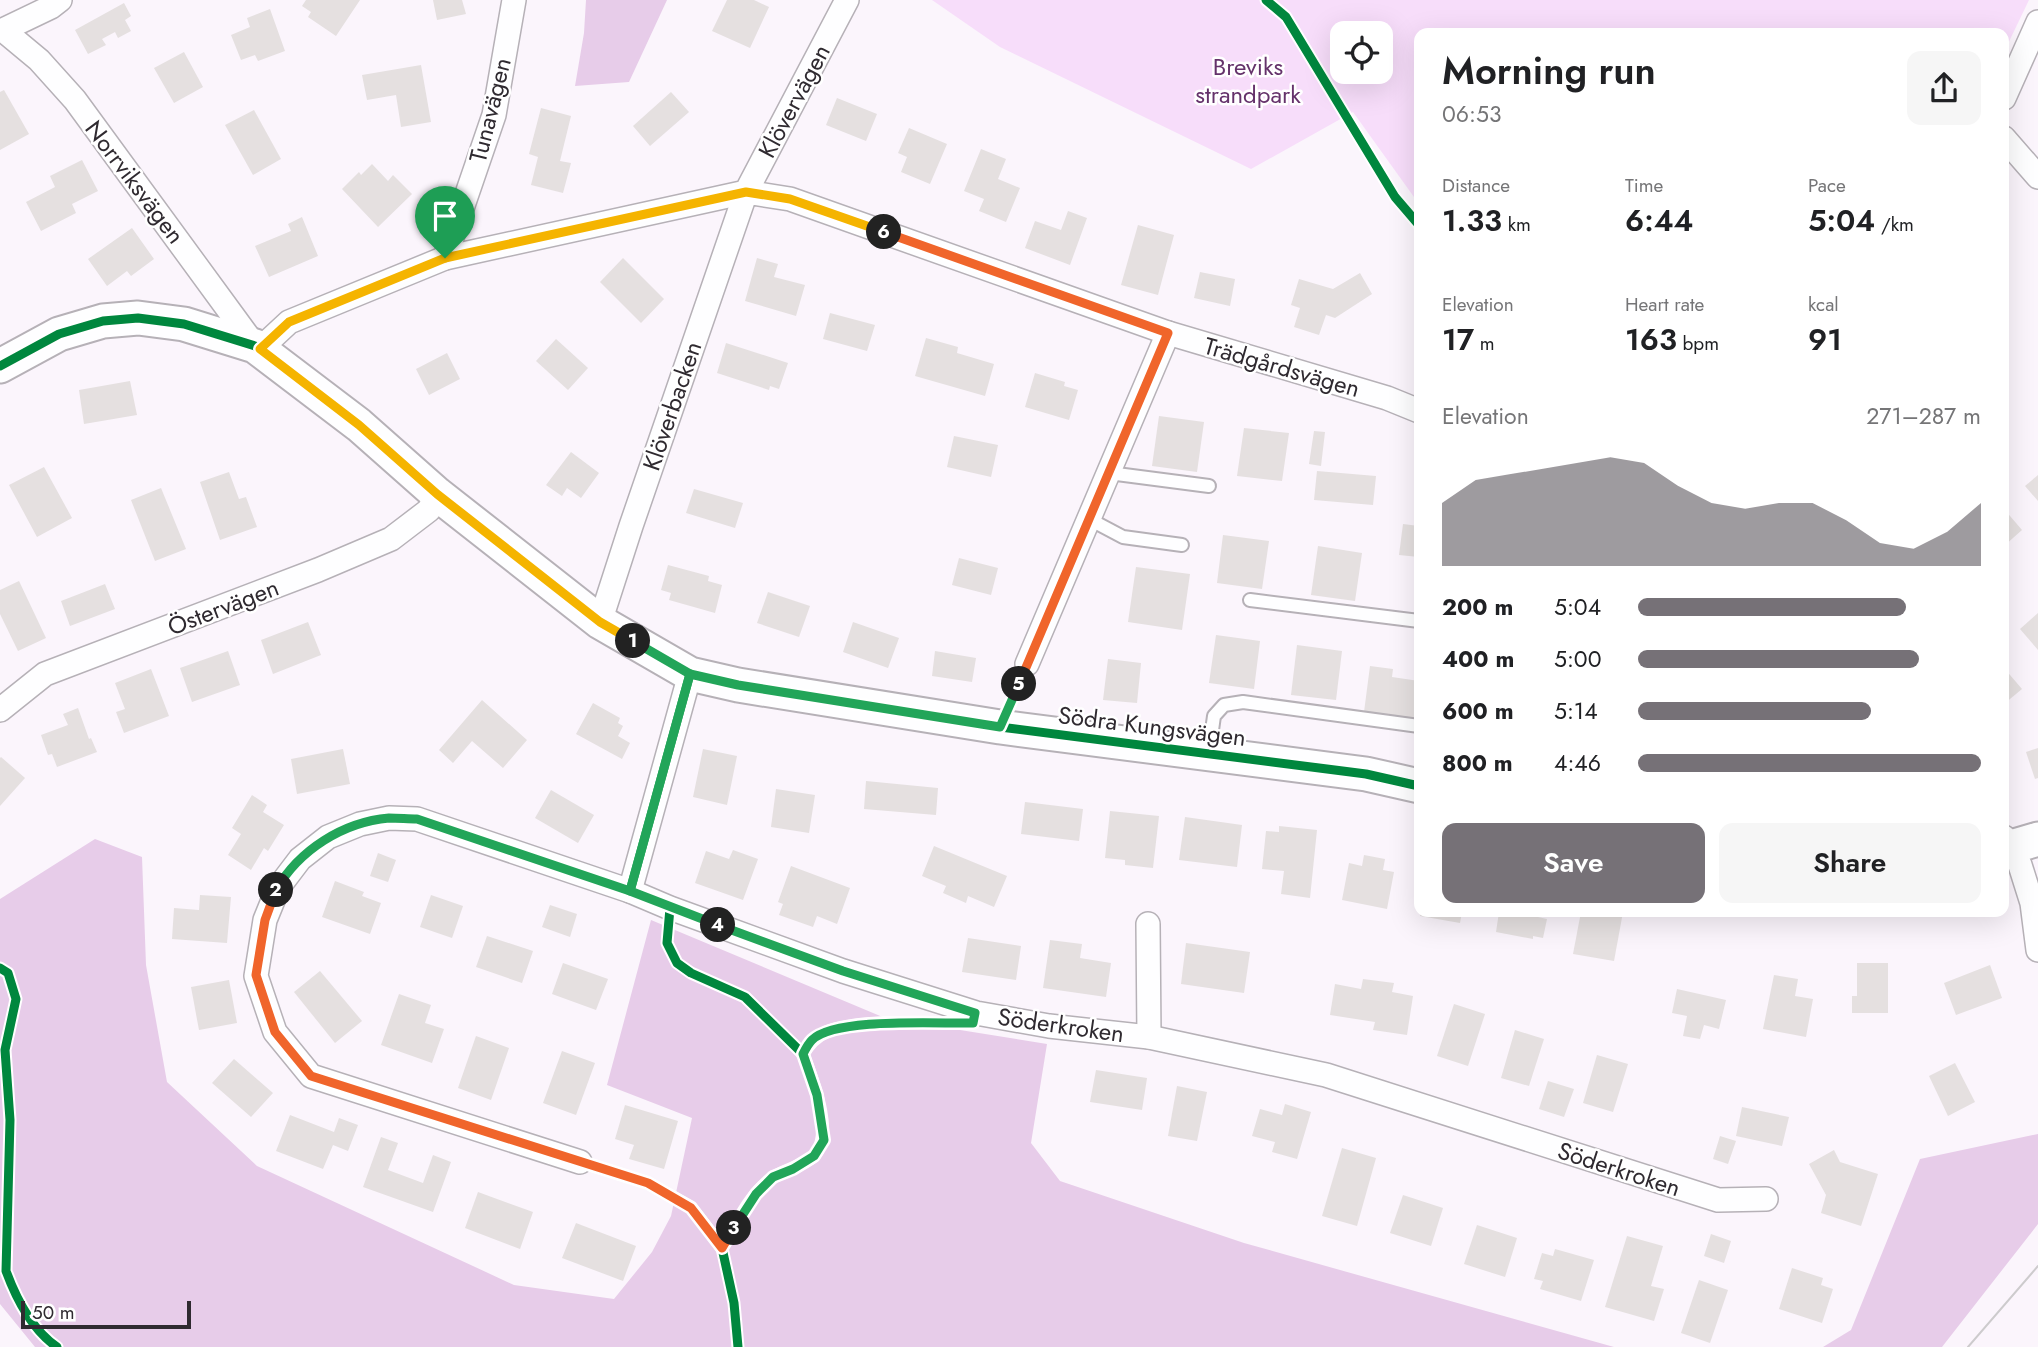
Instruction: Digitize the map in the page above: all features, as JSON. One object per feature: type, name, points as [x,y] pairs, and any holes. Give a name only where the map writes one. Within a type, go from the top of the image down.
[{"type":"street","name":"Norrviksvägen","points":[[60,0],[1,31],[39,60],[75,100],[257,347]]},
{"type":"street","name":"Tunavägen","points":[[445,258],[494,115],[513,0]]},
{"type":"street","name":"Klövervägen","points":[[746,192],[847,0]]},
{"type":"street","points":[[2009,87],[2038,22]]},
{"type":"street","points":[[2009,144],[2038,177]]},
{"type":"street","points":[[257,347],[289,322],[445,258],[746,192]]},
{"type":"street","name":"Trädgårdsvägen","points":[[746,192],[790,199],[1168,333],[1387,398],[1414,409]]},
{"type":"street","name":"Klöverbacken","points":[[600,622],[746,192]]},
{"type":"street","name":"Södra Kungsvägen","points":[[0,366],[59,334],[103,321],[138,318],[184,324],[257,347],[359,425],[437,494],[600,622],[690,674],[738,685],[1000,727],[1209,752],[1366,774],[1414,785]]},
{"type":"street","points":[[1027,664],[1168,333]]},
{"type":"street","name":"Östervägen","points":[[0,710],[45,674],[306,575],[391,539],[429,510],[437,494]]},
{"type":"street","points":[[630,891],[690,674]]},
{"type":"street","name":"Söderkroken","points":[[580,1162],[311,1076],[275,1032],[256,975],[265,920],[278,888],[300,859],[328,837],[360,824],[389,818],[417,819],[630,891],[830,966],[975,1013],[1049,1026],[1149,1037],[1326,1075],[1718,1200],[1766,1199]]},
{"type":"street","points":[[2014,843],[2032,903],[2038,950]]},
{"type":"street","name":"Söderkroken","points":[[1148,924],[1149,1037]]},
{"type":"lane","points":[[1109,472],[1209,486]]},
{"type":"lane","points":[[1089,519],[1123,537],[1182,545]]},
{"type":"lane","points":[[1251,600],[1414,620]]},
{"type":"lane","points":[[1209,752],[1214,716],[1224,705],[1243,702],[1414,725]]},
{"type":"green space","name":"Breviks strandpark","points":[[932,0],[2029,0],[2009,42],[2009,28],[1414,28],[1414,197],[1353,112],[1251,169],[1000,47]]},
{"type":"shaded area","points":[[586,0],[667,0],[629,82],[575,86],[584,33]]},
{"type":"shaded area","points":[[95,839],[142,857],[146,965],[167,1082],[257,1166],[514,1285],[614,1299],[652,1252],[671,1216],[692,1118],[607,1085],[651,920],[885,1018],[1047,1044],[1031,1143],[1060,1181],[1244,1243],[1614,1347],[35,1347],[0,1304],[0,899]]},
{"type":"shaded area","points":[[2038,1134],[2038,1224],[1942,1347],[1823,1347],[1851,1330],[1920,1159]]},
{"type":"building","points":[[306,0],[360,0],[336,36],[308,17],[311,12],[302,6]]},
{"type":"building","points":[[433,0],[462,0],[466,14],[437,20]]},
{"type":"building","points":[[727,0],[754,0],[769,7],[750,48],[712,31]]},
{"type":"building","points":[[124,3],[131,16],[125,20],[131,31],[118,38],[115,32],[102,39],[106,45],[88,54],[75,30]]},
{"type":"building","points":[[270,9],[285,51],[258,61],[255,55],[241,60],[231,35],[250,27],[247,18]]},
{"type":"building","points":[[184,52],[203,87],[174,103],[154,68]]},
{"type":"building","points":[[421,65],[431,122],[401,127],[396,95],[367,100],[362,75]]},
{"type":"building","points":[[4,90],[29,134],[0,150],[0,92]]},
{"type":"building","points":[[671,92],[689,112],[650,146],[633,126]]},
{"type":"building","points":[[837,98],[877,114],[866,141],[826,125]]},
{"type":"building","points":[[541,108],[571,116],[560,161],[571,163],[563,193],[531,185],[538,157],[529,154]]},
{"type":"building","points":[[254,110],[281,159],[253,175],[225,125]]},
{"type":"building","points":[[909,128],[947,144],[930,184],[901,172],[907,157],[898,153]]},
{"type":"building","points":[[981,149],[1006,159],[998,179],[1020,188],[1006,222],[979,211],[984,199],[964,191]]},
{"type":"building","points":[[82,160],[98,191],[72,204],[76,213],[41,231],[26,202],[55,187],[50,176]]},
{"type":"building","points":[[372,164],[388,181],[393,175],[412,194],[378,227],[342,189],[359,172],[361,175]]},
{"type":"building","points":[[1068,211],[1087,218],[1070,265],[1025,248],[1035,221],[1061,230]]},
{"type":"building","points":[[302,217],[318,256],[269,277],[255,246],[291,231],[288,224]]},
{"type":"building","points":[[1138,225],[1174,235],[1158,295],[1121,285]]},
{"type":"building","points":[[132,228],[154,259],[131,276],[127,271],[107,286],[88,259]]},
{"type":"building","points":[[623,258],[664,299],[641,323],[600,282]]},
{"type":"building","points":[[757,258],[778,264],[774,277],[805,285],[796,316],[745,301]]},
{"type":"building","points":[[1200,272],[1235,279],[1230,306],[1194,298]]},
{"type":"building","points":[[1360,273],[1372,294],[1335,318],[1326,315],[1319,335],[1294,327],[1300,308],[1291,305],[1299,279],[1333,289]]},
{"type":"building","points":[[830,313],[875,325],[867,351],[823,339]]},
{"type":"building","points":[[926,338],[958,347],[957,353],[994,364],[985,396],[915,376]]},
{"type":"building","points":[[556,339],[588,368],[568,390],[536,361]]},
{"type":"building","points":[[726,343],[788,363],[779,389],[770,386],[769,390],[717,373]]},
{"type":"building","points":[[447,353],[460,379],[429,395],[416,369]]},
{"type":"building","points":[[1035,373],[1065,382],[1064,386],[1078,390],[1069,420],[1025,407]]},
{"type":"building","points":[[130,381],[137,415],[84,424],[79,390]]},
{"type":"building","points":[[1159,416],[1204,422],[1197,472],[1152,466]]},
{"type":"building","points":[[1244,428],[1289,433],[1282,481],[1237,476]]},
{"type":"building","points":[[1314,431],[1325,432],[1321,466],[1309,464]]},
{"type":"building","points":[[954,436],[998,445],[991,477],[947,467]]},
{"type":"building","points":[[571,452],[599,473],[581,498],[567,488],[562,496],[546,485]]},
{"type":"building","points":[[44,467],[72,518],[37,537],[9,485]]},
{"type":"building","points":[[1317,471],[1376,476],[1373,505],[1314,500]]},
{"type":"building","points":[[229,472],[239,499],[246,497],[257,527],[220,540],[200,482]]},
{"type":"building","points":[[2038,475],[2038,501],[2025,486]]},
{"type":"building","points":[[161,488],[186,549],[155,561],[131,500]]},
{"type":"building","points":[[694,489],[743,503],[735,528],[686,513]]},
{"type":"building","points":[[2009,515],[2022,530],[2009,542]]},
{"type":"building","points":[[1403,524],[1414,525],[1414,556],[1399,555]]},
{"type":"building","points":[[1223,535],[1269,541],[1262,589],[1217,583]]},
{"type":"building","points":[[1318,546],[1362,553],[1355,601],[1311,595]]},
{"type":"building","points":[[959,558],[998,568],[991,595],[952,585]]},
{"type":"building","points":[[668,565],[709,576],[708,581],[722,585],[715,613],[669,600],[671,593],[661,590]]},
{"type":"building","points":[[1136,567],[1190,574],[1182,630],[1128,622]]},
{"type":"building","points":[[19,581],[46,638],[18,651],[0,614],[0,590]]},
{"type":"building","points":[[105,584],[115,609],[70,626],[61,601]]},
{"type":"building","points":[[768,592],[810,606],[799,637],[757,623]]},
{"type":"building","points":[[2038,613],[2038,650],[2020,629]]},
{"type":"building","points":[[308,622],[321,655],[273,674],[261,640]]},
{"type":"building","points":[[853,622],[899,638],[888,668],[843,652]]},
{"type":"building","points":[[1216,635],[1260,641],[1254,689],[1209,683]]},
{"type":"building","points":[[1297,645],[1342,651],[1336,700],[1291,695]]},
{"type":"building","points":[[228,651],[240,685],[192,702],[180,668]]},
{"type":"building","points":[[935,651],[976,658],[972,682],[932,676]]},
{"type":"building","points":[[1108,659],[1141,663],[1137,703],[1103,700]]},
{"type":"building","points":[[1370,666],[1393,669],[1392,677],[1414,680],[1414,718],[1364,712]]},
{"type":"building","points":[[151,669],[169,716],[124,733],[116,712],[125,709],[115,683]]},
{"type":"building","points":[[2009,674],[2022,689],[2009,700]]},
{"type":"building","points":[[482,700],[527,740],[503,768],[472,741],[453,763],[439,750]]},
{"type":"building","points":[[593,703],[620,718],[618,723],[623,726],[618,736],[630,743],[622,759],[576,734]]},
{"type":"building","points":[[78,708],[89,739],[91,738],[97,752],[57,767],[52,754],[48,755],[41,735],[68,725],[63,714]]},
{"type":"building","points":[[2038,748],[2038,778],[2035,779],[2026,752]]},
{"type":"building","points":[[343,749],[350,784],[297,794],[291,759]]},
{"type":"building","points":[[703,749],[737,756],[727,805],[693,797]]},
{"type":"building","points":[[0,758],[25,778],[0,806]]},
{"type":"building","points":[[866,781],[938,788],[936,815],[864,809]]},
{"type":"building","points":[[776,789],[815,795],[809,833],[771,827]]},
{"type":"building","points":[[551,790],[594,815],[578,843],[535,818]]},
{"type":"building","points":[[252,795],[267,805],[263,812],[284,825],[268,851],[264,848],[251,870],[228,855],[241,834],[232,828]]},
{"type":"building","points":[[1025,802],[1083,809],[1079,841],[1021,834]]},
{"type":"building","points":[[1110,811],[1159,816],[1153,868],[1125,865],[1125,860],[1105,858]]},
{"type":"building","points":[[1185,817],[1242,825],[1237,867],[1179,860]]},
{"type":"building","points":[[1279,826],[1317,830],[1310,898],[1281,894],[1284,871],[1262,869],[1266,831],[1279,832]]},
{"type":"building","points":[[934,846],[1007,876],[994,907],[968,896],[966,903],[943,893],[946,886],[922,876]]},
{"type":"building","points":[[733,850],[758,859],[743,900],[695,883],[706,851],[729,859]]},
{"type":"building","points":[[378,853],[396,860],[388,882],[370,876]]},
{"type":"building","points":[[1364,855],[1385,859],[1383,870],[1394,872],[1387,909],[1342,900],[1349,863],[1362,866]]},
{"type":"building","points":[[791,866],[850,888],[837,924],[817,916],[813,927],[779,915],[783,904],[778,902]]},
{"type":"building","points":[[335,881],[364,892],[362,896],[381,903],[370,934],[322,917]]},
{"type":"building","points":[[200,895],[231,897],[227,943],[172,939],[174,908],[199,910]]},
{"type":"building","points":[[431,895],[463,906],[452,938],[420,927]]},
{"type":"building","points":[[550,905],[577,914],[570,937],[542,927]]},
{"type":"building","points":[[1426,917],[1461,917],[1460,923]]},
{"type":"building","points":[[1498,917],[1547,919],[1543,938],[1533,936],[1533,939],[1496,932]]},
{"type":"building","points":[[1580,917],[1622,917],[1614,961],[1573,954]]},
{"type":"building","points":[[487,936],[533,951],[522,983],[476,967]]},
{"type":"building","points":[[968,938],[1021,946],[1016,980],[962,972]]},
{"type":"building","points":[[1050,940],[1082,944],[1080,958],[1111,963],[1106,997],[1043,988]]},
{"type":"building","points":[[1186,943],[1250,952],[1244,993],[1181,984]]},
{"type":"building","points":[[563,963],[608,979],[596,1010],[552,994]]},
{"type":"building","points":[[1857,963],[1888,963],[1888,1013],[1852,1013],[1852,996],[1857,996]]},
{"type":"building","points":[[1990,965],[2002,998],[1956,1015],[1944,983]]},
{"type":"building","points":[[320,971],[362,1021],[335,1043],[294,992]]},
{"type":"building","points":[[1774,975],[1798,979],[1795,996],[1813,999],[1806,1037],[1763,1029]]},
{"type":"building","points":[[1363,979],[1394,983],[1392,992],[1413,996],[1407,1035],[1373,1030],[1375,1022],[1330,1015],[1335,984],[1361,989]]},
{"type":"building","points":[[229,980],[237,1023],[199,1030],[191,987]]},
{"type":"building","points":[[1677,989],[1726,1000],[1719,1029],[1704,1025],[1700,1039],[1683,1036],[1687,1016],[1672,1013]]},
{"type":"building","points":[[399,994],[431,1005],[425,1023],[444,1029],[432,1063],[381,1045]]},
{"type":"building","points":[[1454,1004],[1485,1014],[1468,1066],[1437,1056]]},
{"type":"building","points":[[1515,1030],[1544,1039],[1529,1086],[1501,1078]]},
{"type":"building","points":[[476,1036],[509,1048],[491,1100],[458,1088]]},
{"type":"building","points":[[562,1051],[595,1063],[576,1115],[543,1103]]},
{"type":"building","points":[[1597,1055],[1628,1064],[1613,1112],[1583,1103]]},
{"type":"building","points":[[234,1059],[273,1093],[251,1117],[212,1083]]},
{"type":"building","points":[[1955,1063],[1975,1102],[1948,1116],[1929,1076]]},
{"type":"building","points":[[1096,1070],[1147,1078],[1142,1110],[1090,1102]]},
{"type":"building","points":[[1548,1081],[1574,1089],[1564,1117],[1539,1109]]},
{"type":"building","points":[[1177,1086],[1207,1092],[1197,1141],[1168,1136]]},
{"type":"building","points":[[1285,1104],[1311,1112],[1297,1159],[1272,1152],[1275,1142],[1252,1136],[1260,1109],[1282,1115]]},
{"type":"building","points":[[625,1105],[678,1121],[664,1169],[629,1159],[634,1145],[615,1139]]},
{"type":"building","points":[[1742,1107],[1789,1117],[1782,1146],[1736,1136]]},
{"type":"building","points":[[290,1115],[334,1132],[339,1118],[358,1125],[348,1151],[333,1145],[323,1169],[276,1151]]},
{"type":"building","points":[[1720,1136],[1736,1141],[1728,1164],[1713,1159]]},
{"type":"building","points":[[381,1137],[398,1143],[388,1170],[423,1183],[433,1155],[451,1162],[433,1212],[363,1187]]},
{"type":"building","points":[[1342,1148],[1376,1158],[1357,1226],[1322,1216]]},
{"type":"building","points":[[1834,1150],[1840,1162],[1878,1174],[1861,1226],[1821,1213],[1826,1195],[1809,1164]]},
{"type":"building","points":[[478,1192],[533,1212],[520,1249],[465,1228]]},
{"type":"building","points":[[1403,1195],[1443,1208],[1431,1246],[1390,1233]]},
{"type":"building","points":[[576,1223],[636,1246],[623,1281],[562,1258]]},
{"type":"building","points":[[1477,1225],[1517,1238],[1505,1277],[1464,1264]]},
{"type":"building","points":[[1711,1234],[1731,1241],[1724,1263],[1704,1256]]},
{"type":"building","points":[[1627,1236],[1663,1246],[1651,1286],[1664,1289],[1654,1321],[1605,1307]]},
{"type":"building","points":[[1555,1249],[1594,1260],[1581,1301],[1540,1289],[1543,1281],[1534,1279],[1542,1253],[1553,1256]]},
{"type":"building","points":[[1792,1268],[1823,1278],[1821,1285],[1833,1289],[1822,1323],[1779,1309]]},
{"type":"building","points":[[1699,1280],[1728,1290],[1710,1343],[1681,1333]]},
{"type":"tram line","points":[[1968,1347],[2038,1266]]},
{"type":"cycle path","points":[[1266,0],[1286,17],[1395,197],[1414,219]]},
{"type":"cycle path","points":[[0,366],[59,334],[103,321],[138,318],[184,324],[255,346],[359,425],[437,494],[600,622],[690,674],[738,685],[1000,727],[1366,774],[1414,785]]},
{"type":"cycle path","points":[[670,908],[667,943],[677,963],[691,973],[745,997],[803,1054]]},
{"type":"cycle path","points":[[0,968],[8,973],[16,999],[5,1050],[10,1120],[6,1271],[26,1313],[40,1332],[57,1347]]},
{"type":"cycle path","points":[[738,1347],[734,1303],[722,1248],[756,1193],[776,1176],[809,1160],[820,1146],[820,1106],[803,1054],[822,1034],[840,1028],[898,1022],[973,1023],[976,1013]]},
{"type":"cycle path","points":[[580,1162],[648,1183],[691,1207],[722,1248]]},
{"type":"route","points":[[445,258],[289,322],[260,349],[359,425],[437,494],[600,622],[690,674],[670,746],[630,891],[417,819],[389,818],[360,824],[328,837],[300,859],[278,888],[265,920],[256,975],[275,1032],[311,1076],[648,1183],[691,1208],[722,1248],[756,1194],[773,1177],[814,1156],[824,1140],[817,1095],[803,1054],[812,1040],[827,1031],[852,1026],[973,1023],[975,1013],[843,971],[630,891],[690,674],[738,685],[1000,727],[1168,333],[790,199],[746,192],[445,258]]}]
